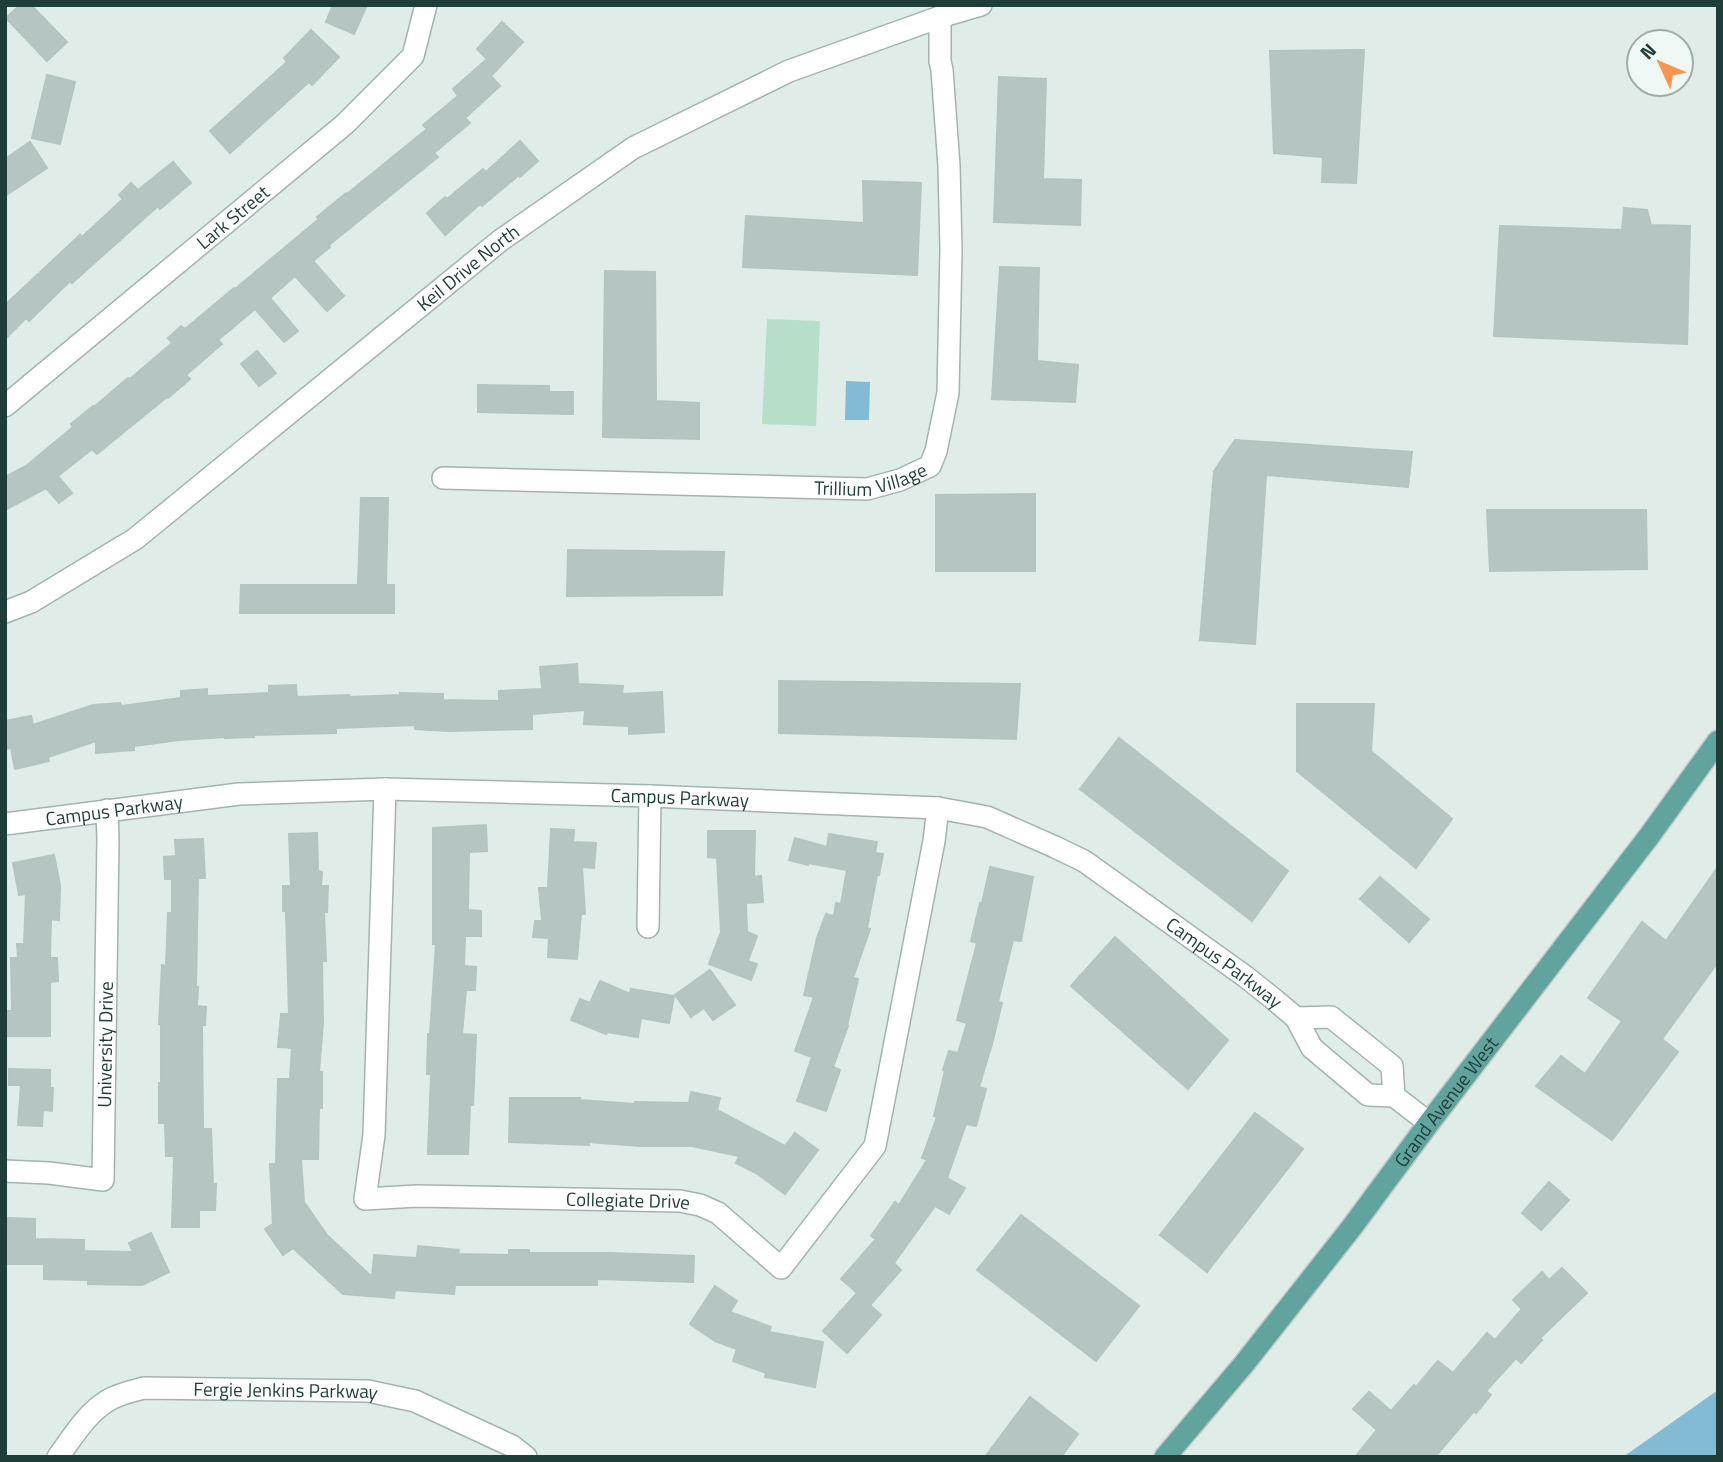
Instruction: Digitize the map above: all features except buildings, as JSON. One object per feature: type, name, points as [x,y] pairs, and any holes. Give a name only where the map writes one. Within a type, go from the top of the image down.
[{"type":"main road","name":"Grand Avenue West","points":[[1165,1457],[1244,1364],[1352,1227],[1650,835],[1718,741]]},
{"type":"street","name":"Lark Street","points":[[5,406],[345,124],[413,56],[426,5]]},
{"type":"street","name":"Keil Drive North","points":[[5,612],[31,602],[135,539],[501,240],[633,148],[789,71],[981,5]]},
{"type":"street","name":"Trillium Village","points":[[443,478],[867,489],[900,480],[930,466],[936,451],[948,393],[951,250],[940,18]]},
{"type":"street","name":"Campus Parkway","points":[[5,824],[239,794],[385,789],[650,796],[938,808],[987,817],[1084,861],[1245,977],[1296,1018],[1312,1048],[1368,1095],[1394,1096],[1429,1123]]},
{"type":"street","name":"Collegiate Drive","points":[[385,789],[374,1135],[365,1199],[430,1197],[680,1201],[700,1205],[718,1213],[781,1268],[875,1146],[938,808]]},
{"type":"street","points":[[648,927],[650,796]]},
{"type":"street","name":"University Drive","points":[[5,1171],[103,1180],[107,810]]},
{"type":"street","name":"Campus Parkway","points":[[1296,1018],[1331,1017],[1392,1066],[1394,1096]]},
{"type":"street","name":"Fergie Jenkins Parkway","points":[[58,1457],[90,1416],[106,1401],[144,1388],[368,1391],[415,1401],[512,1446],[526,1457]]},
{"type":"green space","points":[[767,319],[820,321],[816,426],[762,424]]},
{"type":"water","points":[[846,381],[870,382],[869,420],[845,420]]},
{"type":"water","points":[[1718,1390],[1718,1457],[1623,1457]]}]
